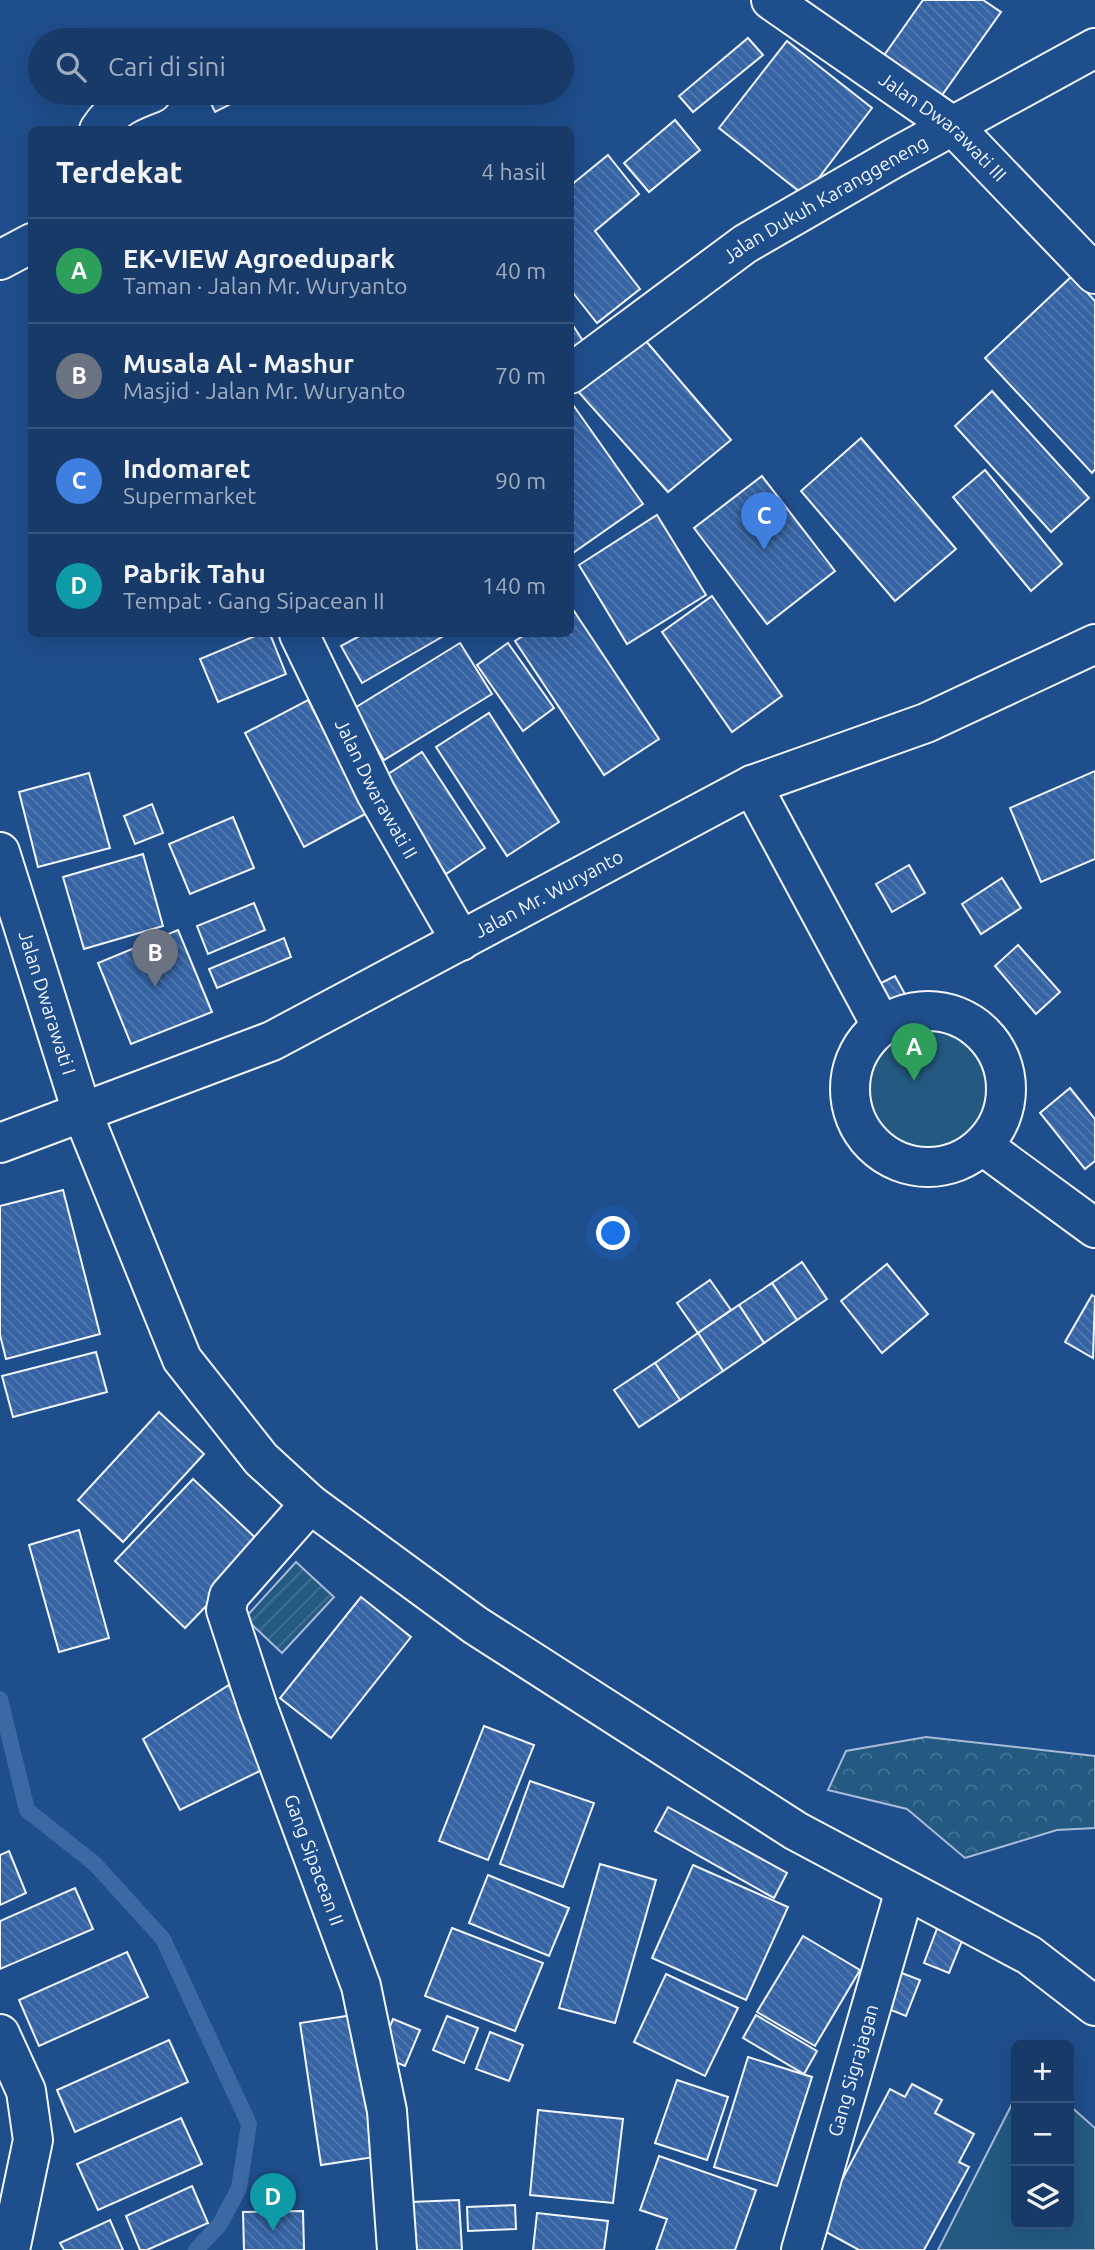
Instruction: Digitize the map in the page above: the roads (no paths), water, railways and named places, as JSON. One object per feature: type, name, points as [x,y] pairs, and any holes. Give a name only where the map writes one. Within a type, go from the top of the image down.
[{"type":"street","name":"Jalan Dwarawati III","points":[[771,0],[954,127],[1095,274]]},
{"type":"street","name":"Jalan Dukuh Karanggeneng","points":[[574,371],[745,244],[894,158],[1095,48]]},
{"type":"street","points":[[101,126],[109,113],[119,105]]},
{"type":"street","points":[[0,261],[28,245]]},
{"type":"street","name":"Jalan Dwarawati II","points":[[300,637],[376,793],[461,942]]},
{"type":"street","name":"Jalan Mr. Wuryanto","points":[[0,1143],[272,1041],[752,785],[926,723],[1095,644]]},
{"type":"street","points":[[752,785],[881,1026]]},
{"type":"street","name":"Jalan Dwarawati I","points":[[0,852],[82,1112],[182,1359],[261,1459],[310,1504],[475,1625],[796,1831],[1030,1955],[1095,2006]]},
{"type":"street","points":[[912,1012],[945,1012],[976,1026],[998,1051],[1007,1084],[1002,1118],[983,1146],[962,1161],[937,1168],[911,1167],[887,1157],[867,1141],[854,1118],[849,1094],[852,1067],[863,1045],[881,1026],[912,1012]]},
{"type":"street","points":[[983,1146],[1095,1228]]},
{"type":"street","name":"Gang Sipacean II","points":[[310,1504],[229,1596],[226,1610],[258,1708],[361,1986],[387,2111],[397,2250]]},
{"type":"street","name":"Gang Sigrajagan","points":[[802,2250],[905,1890]]},
{"type":"street","points":[[0,2035],[26,2091],[33,2127],[33,2140],[10,2250]]},
{"type":"waterway","points":[[0,1699],[27,1810],[95,1864],[163,1939],[249,2124],[239,2188],[220,2224],[196,2250]]},
{"type":"place","name":"Indomaret","points":[[764,550]]},
{"type":"place","name":"Musala Al - Mashur","points":[[155,987]]},
{"type":"place","name":"EK-VIEW Agroedupark","points":[[914,1081]]},
{"type":"place","name":"Pabrik Tahu","points":[[273,2231]]}]
